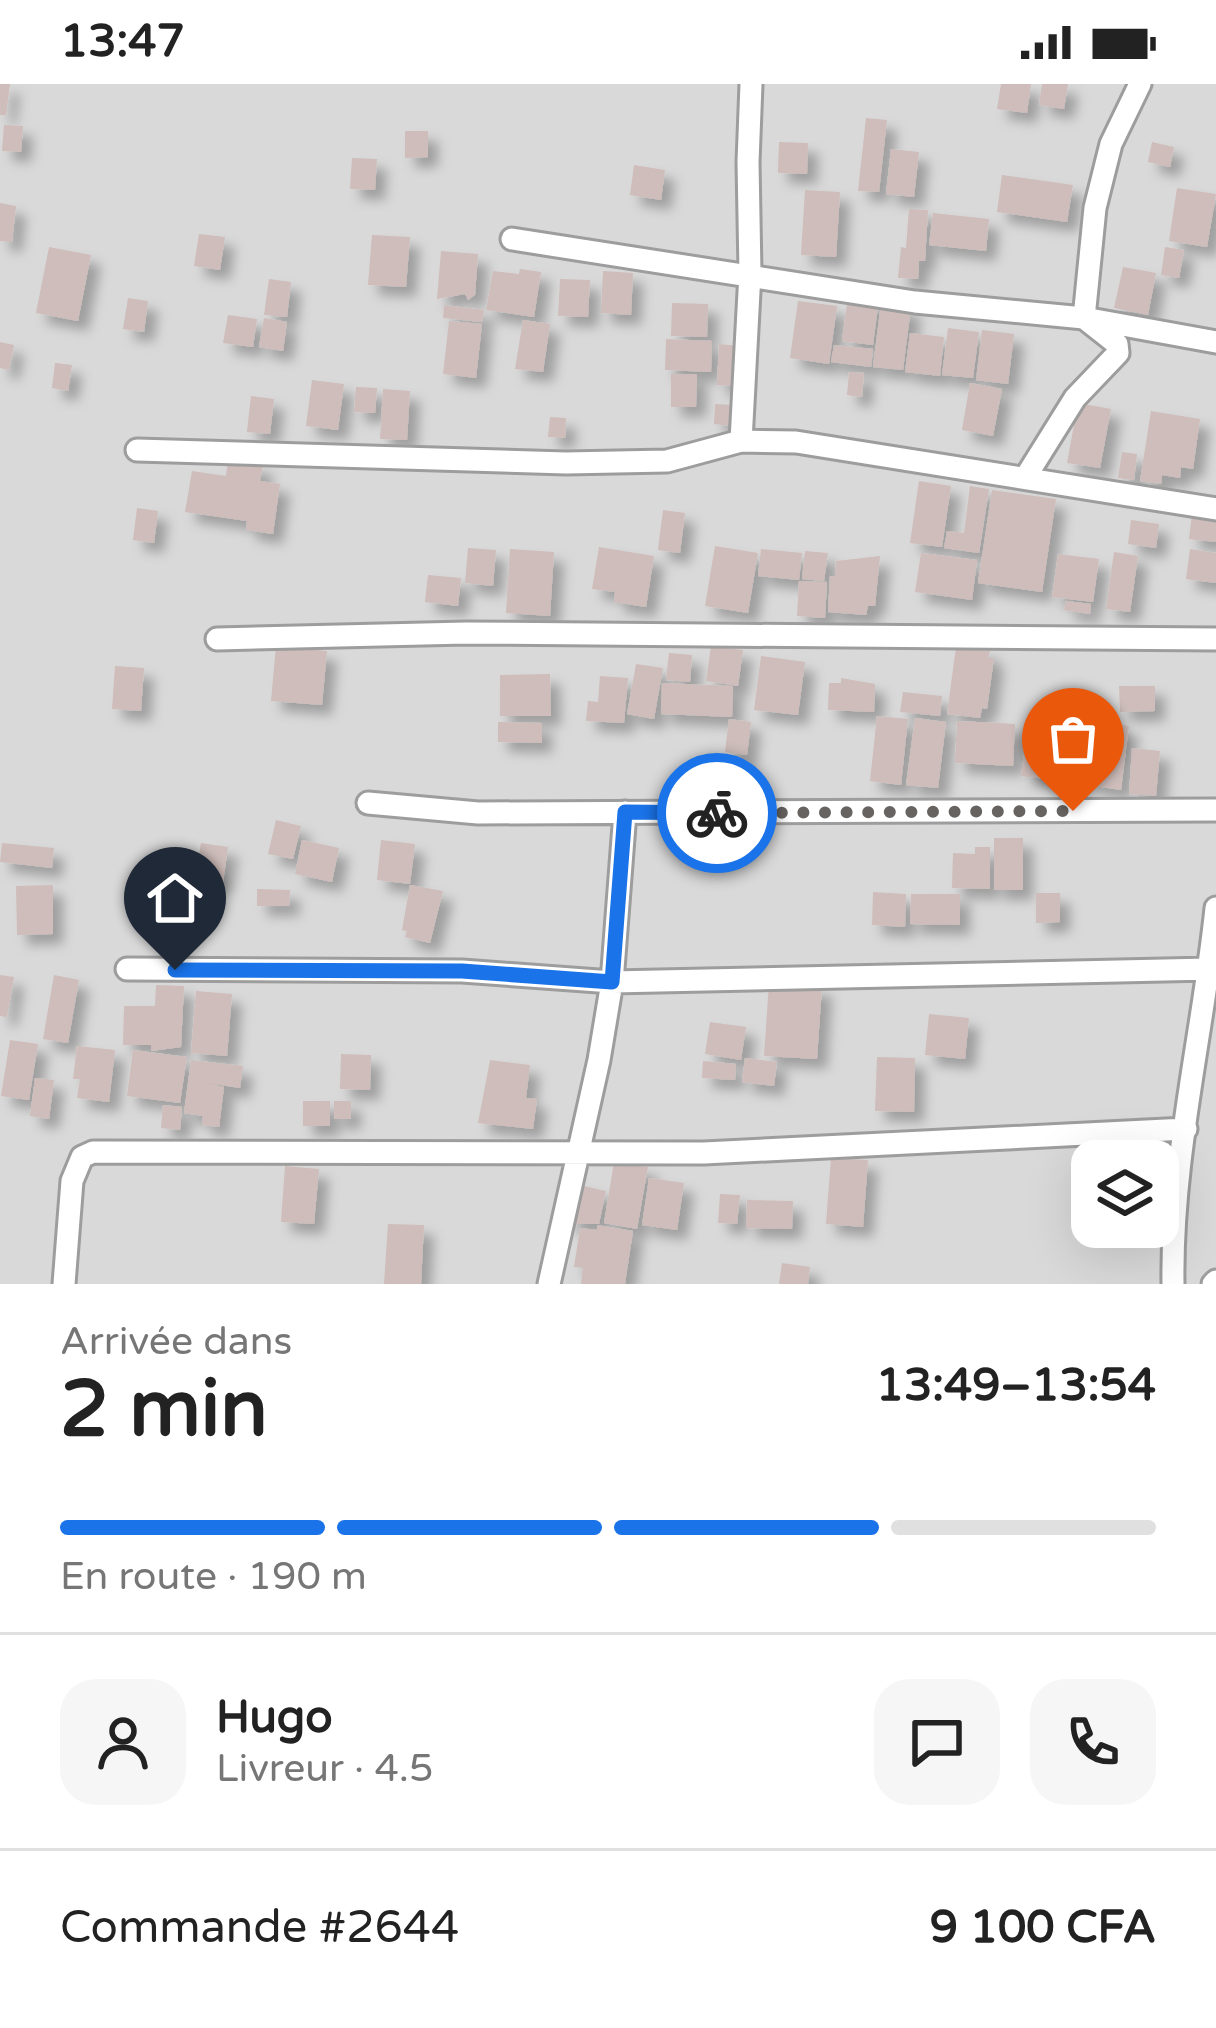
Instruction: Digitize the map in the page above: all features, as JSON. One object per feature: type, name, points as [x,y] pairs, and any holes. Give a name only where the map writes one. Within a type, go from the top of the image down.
[{"type":"street","points":[[741,442],[750,273],[751,84]]},
{"type":"street","points":[[1084,318],[1095,208],[1111,144],[1140,84]]},
{"type":"street","points":[[512,239],[915,302],[1084,318],[1216,342]]},
{"type":"street","points":[[1025,478],[1075,398],[1118,353],[1117,344],[1084,318]]},
{"type":"street","points":[[137,450],[566,463],[668,460],[741,442],[796,442],[1216,509]]},
{"type":"street","points":[[217,639],[466,633],[1216,639]]},
{"type":"street","points":[[368,803],[478,813],[1216,810]]},
{"type":"street","points":[[549,1284],[581,1150],[612,982],[625,812]]},
{"type":"street","points":[[1173,1284],[1172,1214],[1211,979],[1216,908]]},
{"type":"street","points":[[128,969],[462,971],[612,982],[1211,979]]},
{"type":"street","points":[[64,1284],[72,1181],[82,1157],[93,1152],[334,1155],[806,1150],[1186,1129]]},
{"type":"shaded area","points":[[0,84],[1216,84],[1216,1284],[0,1284]]},
{"type":"building","points":[[0,84],[10,84],[6,115],[0,115]]},
{"type":"building","points":[[1001,84],[1031,84],[1027,113],[997,109]]},
{"type":"building","points":[[1042,84],[1068,84],[1064,109],[1039,105]]},
{"type":"building","points":[[866,118],[887,120],[879,192],[858,191]]},
{"type":"building","points":[[4,125],[23,126],[21,152],[2,151]]},
{"type":"building","points":[[405,131],[428,131],[428,157],[405,158]]},
{"type":"building","points":[[779,142],[808,143],[807,174],[778,173]]},
{"type":"building","points":[[1152,142],[1174,147],[1170,167],[1148,162]]},
{"type":"building","points":[[891,149],[919,152],[914,197],[886,194]]},
{"type":"building","points":[[352,158],[377,159],[375,190],[350,189]]},
{"type":"building","points":[[634,165],[665,170],[661,200],[630,195]]},
{"type":"building","points":[[1002,175],[1073,185],[1067,222],[997,212]]},
{"type":"building","points":[[1177,188],[1216,194],[1207,247],[1169,241]]},
{"type":"building","points":[[805,190],[840,192],[836,257],[801,255]]},
{"type":"building","points":[[0,203],[16,206],[12,242],[0,241]]},
{"type":"building","points":[[909,209],[928,210],[925,261],[919,261],[918,279],[898,278]]},
{"type":"building","points":[[933,213],[989,219],[986,251],[929,245]]},
{"type":"building","points":[[199,234],[225,237],[220,270],[194,266]]},
{"type":"building","points":[[372,235],[410,237],[406,287],[368,285]]},
{"type":"building","points":[[49,247],[91,255],[78,321],[36,313]]},
{"type":"building","points":[[1165,247],[1184,250],[1179,278],[1161,275]]},
{"type":"building","points":[[441,251],[478,254],[475,295],[468,300],[465,294],[437,299]]},
{"type":"building","points":[[1123,267],[1156,273],[1148,315],[1114,308]]},
{"type":"building","points":[[520,269],[541,272],[534,317],[486,310],[493,271],[519,274]]},
{"type":"building","points":[[603,271],[633,273],[631,315],[601,313]]},
{"type":"building","points":[[269,279],[291,282],[287,317],[264,315]]},
{"type":"building","points":[[560,279],[590,280],[588,317],[558,316]]},
{"type":"building","points":[[848,296],[879,299],[873,345],[842,341]]},
{"type":"building","points":[[128,298],[148,301],[144,332],[123,329]]},
{"type":"building","points":[[798,301],[837,306],[829,364],[790,358]]},
{"type":"building","points":[[672,303],[708,304],[707,337],[671,336]]},
{"type":"building","points":[[881,303],[911,307],[903,370],[873,367]]},
{"type":"building","points":[[444,305],[484,310],[482,322],[443,318]]},
{"type":"building","points":[[228,315],[257,319],[253,347],[223,343]]},
{"type":"building","points":[[264,318],[287,322],[283,351],[259,347]]},
{"type":"building","points":[[523,320],[550,324],[543,372],[515,369]]},
{"type":"building","points":[[449,321],[482,324],[476,378],[443,374]]},
{"type":"building","points":[[948,328],[979,332],[973,378],[942,375]]},
{"type":"building","points":[[982,330],[1014,334],[1008,384],[976,380]]},
{"type":"building","points":[[910,333],[944,337],[940,376],[905,372]]},
{"type":"building","points":[[666,339],[712,341],[711,372],[665,370]]},
{"type":"building","points":[[0,342],[14,345],[9,370],[0,368]]},
{"type":"building","points":[[719,344],[738,346],[736,386],[717,385]]},
{"type":"building","points":[[834,345],[873,349],[871,367],[831,362]]},
{"type":"building","points":[[55,363],[72,365],[68,391],[52,388]]},
{"type":"building","points":[[849,372],[864,373],[862,397],[847,395]]},
{"type":"building","points":[[671,374],[697,374],[696,407],[671,407]]},
{"type":"building","points":[[312,380],[344,384],[338,430],[306,426]]},
{"type":"building","points":[[970,383],[1002,389],[993,436],[962,430]]},
{"type":"building","points":[[356,387],[377,388],[375,413],[354,412]]},
{"type":"building","points":[[383,389],[410,391],[407,440],[380,439]]},
{"type":"building","points":[[251,396],[274,399],[270,434],[247,432]]},
{"type":"building","points":[[1078,403],[1111,409],[1100,468],[1067,463]]},
{"type":"building","points":[[715,404],[734,405],[733,426],[714,424]]},
{"type":"building","points":[[1151,411],[1200,419],[1193,469],[1181,467],[1180,478],[1162,475],[1161,484],[1140,481]]},
{"type":"building","points":[[550,417],[566,418],[565,438],[548,437]]},
{"type":"building","points":[[1122,452],[1137,454],[1134,480],[1118,478]]},
{"type":"building","points":[[228,460],[263,465],[260,481],[280,484],[273,534],[246,530],[247,521],[185,512],[192,471],[226,476]]},
{"type":"building","points":[[919,481],[951,486],[942,547],[910,543]]},
{"type":"building","points":[[970,486],[989,489],[979,553],[944,548],[947,531],[964,533]]},
{"type":"building","points":[[992,490],[1056,499],[1042,592],[978,583]]},
{"type":"building","points":[[137,508],[158,511],[154,543],[133,540]]},
{"type":"building","points":[[663,510],[685,513],[680,553],[658,550]]},
{"type":"building","points":[[1192,514],[1216,517],[1216,542],[1189,539]]},
{"type":"building","points":[[1131,520],[1159,524],[1156,548],[1128,544]]},
{"type":"building","points":[[715,546],[758,553],[748,613],[705,606]]},
{"type":"building","points":[[599,547],[654,556],[646,607],[614,602],[615,592],[592,589]]},
{"type":"building","points":[[468,548],[496,550],[493,586],[465,583]]},
{"type":"building","points":[[510,549],[554,552],[550,616],[506,613]]},
{"type":"building","points":[[761,549],[802,553],[799,580],[758,576]]},
{"type":"building","points":[[1190,549],[1216,553],[1216,583],[1186,579]]},
{"type":"building","points":[[805,551],[828,553],[824,581],[802,579]]},
{"type":"building","points":[[1114,552],[1138,556],[1130,612],[1106,609]]},
{"type":"building","points":[[921,553],[977,560],[972,600],[915,592]]},
{"type":"building","points":[[1058,554],[1099,559],[1093,602],[1052,597]]},
{"type":"building","points":[[880,556],[875,606],[868,606],[866,615],[828,612],[830,576],[835,576],[836,561]]},
{"type":"building","points":[[428,575],[461,578],[458,606],[425,602]]},
{"type":"building","points":[[799,581],[827,582],[825,618],[797,616]]},
{"type":"building","points":[[1066,601],[1091,604],[1090,614],[1064,610]]},
{"type":"building","points":[[276,646],[327,651],[322,705],[271,701]]},
{"type":"building","points":[[711,646],[743,650],[738,686],[706,681]]},
{"type":"building","points":[[956,647],[990,651],[988,658],[994,658],[987,709],[982,708],[980,718],[947,714]]},
{"type":"building","points":[[669,653],[692,655],[690,682],[666,680]]},
{"type":"building","points":[[761,656],[805,662],[798,715],[754,710]]},
{"type":"building","points":[[636,664],[663,668],[654,719],[627,714]]},
{"type":"building","points":[[115,666],[144,668],[141,711],[112,709]]},
{"type":"building","points":[[550,674],[551,716],[500,716],[500,675]]},
{"type":"building","points":[[600,676],[628,678],[624,723],[586,721],[588,701],[598,702]]},
{"type":"building","points":[[841,678],[875,684],[874,712],[828,710],[829,683],[841,683]]},
{"type":"building","points":[[662,683],[733,686],[732,717],[661,714]]},
{"type":"building","points":[[1119,686],[1155,686],[1155,711],[1120,712]]},
{"type":"building","points":[[903,692],[942,696],[940,716],[900,712]]},
{"type":"building","points":[[877,716],[908,719],[901,785],[870,781]]},
{"type":"building","points":[[915,718],[946,722],[938,788],[906,785]]},
{"type":"building","points":[[729,719],[751,722],[747,755],[725,752]]},
{"type":"building","points":[[957,721],[1015,724],[1013,766],[955,763]]},
{"type":"building","points":[[1096,721],[1129,726],[1121,790],[1088,785]]},
{"type":"building","points":[[498,722],[542,723],[542,743],[498,742]]},
{"type":"building","points":[[1028,727],[1070,732],[1063,781],[1021,776]]},
{"type":"building","points":[[1132,748],[1160,751],[1156,796],[1129,794]]},
{"type":"building","points":[[276,820],[301,826],[293,859],[268,854]]},
{"type":"building","points":[[994,838],[1023,838],[1023,890],[994,890]]},
{"type":"building","points":[[302,840],[339,848],[332,882],[295,874]]},
{"type":"building","points":[[381,840],[415,844],[410,884],[377,880]]},
{"type":"building","points":[[2,843],[54,848],[52,868],[0,862]]},
{"type":"building","points":[[201,843],[228,847],[223,883],[195,879]]},
{"type":"building","points":[[975,847],[990,847],[990,889],[952,888],[953,853],[975,854]]},
{"type":"building","points":[[53,885],[53,934],[17,935],[16,886]]},
{"type":"building","points":[[410,885],[443,891],[430,943],[405,937],[407,931],[402,930]]},
{"type":"building","points":[[257,889],[290,890],[289,906],[257,906]]},
{"type":"building","points":[[873,892],[906,894],[905,927],[872,925]]},
{"type":"building","points":[[1036,893],[1060,893],[1060,922],[1036,923]]},
{"type":"building","points":[[911,894],[960,894],[960,925],[910,924]]},
{"type":"building","points":[[0,975],[14,977],[7,1017],[0,1016]]},
{"type":"building","points":[[54,975],[79,980],[68,1043],[43,1039]]},
{"type":"building","points":[[769,983],[822,986],[817,1059],[764,1056]]},
{"type":"building","points":[[156,985],[184,986],[181,1047],[151,1051],[151,1045],[123,1045],[124,1006],[155,1006]]},
{"type":"building","points":[[196,991],[232,994],[227,1056],[191,1053]]},
{"type":"building","points":[[929,1014],[969,1018],[965,1059],[925,1055]]},
{"type":"building","points":[[710,1022],[746,1027],[741,1060],[705,1054]]},
{"type":"building","points":[[10,1040],[38,1044],[29,1100],[1,1096]]},
{"type":"building","points":[[77,1046],[115,1050],[109,1102],[77,1098],[80,1079],[73,1079]]},
{"type":"building","points":[[133,1050],[187,1057],[180,1103],[127,1096]]},
{"type":"building","points":[[341,1054],[371,1055],[370,1090],[340,1089]]},
{"type":"building","points":[[877,1057],[915,1058],[914,1112],[875,1111]]},
{"type":"building","points":[[745,1058],[777,1062],[774,1086],[742,1082]]},
{"type":"building","points":[[191,1060],[243,1066],[240,1088],[208,1083],[224,1087],[219,1127],[202,1125],[203,1116],[184,1113]]},
{"type":"building","points":[[490,1060],[530,1065],[526,1098],[537,1099],[533,1129],[478,1123]]},
{"type":"building","points":[[703,1061],[736,1064],[735,1080],[702,1078]]},
{"type":"building","points":[[35,1078],[54,1080],[49,1119],[30,1116]]},
{"type":"building","points":[[303,1101],[330,1101],[330,1126],[303,1126]]},
{"type":"building","points":[[334,1101],[351,1101],[351,1119],[334,1119]]},
{"type":"building","points":[[163,1105],[182,1107],[180,1130],[161,1128]]},
{"type":"building","points":[[831,1158],[868,1160],[863,1227],[826,1224]]},
{"type":"building","points":[[614,1162],[648,1167],[637,1229],[604,1223]]},
{"type":"building","points":[[285,1166],[319,1169],[314,1224],[281,1222]]},
{"type":"building","points":[[649,1178],[684,1183],[677,1230],[642,1225]]},
{"type":"building","points":[[575,1184],[606,1191],[599,1224],[566,1224]]},
{"type":"building","points":[[720,1194],[740,1195],[737,1224],[718,1223]]},
{"type":"building","points":[[747,1200],[793,1201],[792,1229],[746,1228]]},
{"type":"building","points":[[388,1224],[424,1225],[421,1284],[384,1284]]},
{"type":"building","points":[[597,1225],[633,1231],[625,1284],[581,1284],[583,1268],[574,1267],[580,1228],[597,1230]]},
{"type":"building","points":[[782,1263],[810,1267],[808,1284],[779,1284]]},
{"type":"way so far","points":[[717,813],[1073,811]]},
{"type":"route","points":[[175,970],[462,971],[612,982],[625,812],[717,813]]}]
